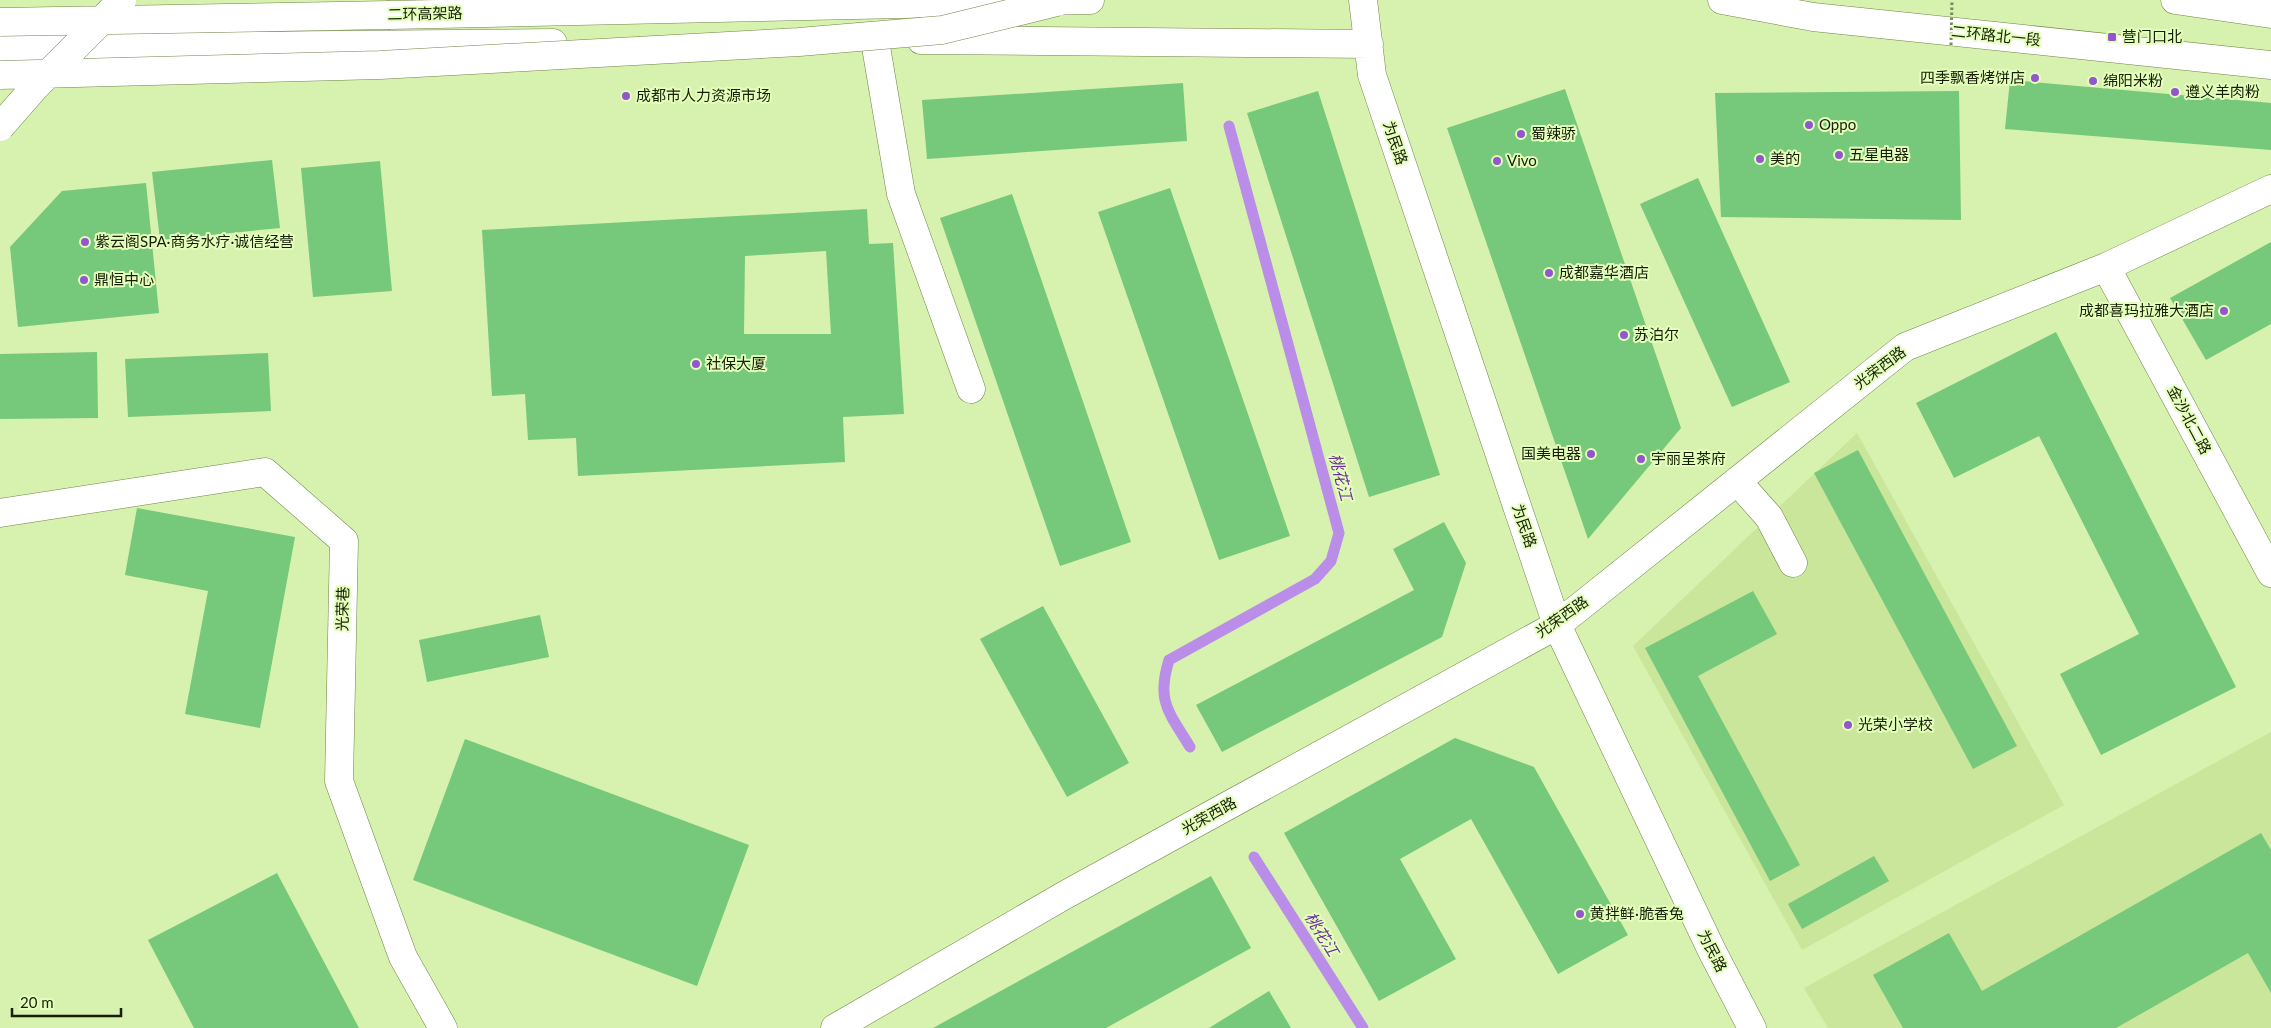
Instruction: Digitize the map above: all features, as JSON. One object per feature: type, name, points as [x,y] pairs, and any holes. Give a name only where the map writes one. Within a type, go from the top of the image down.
[{"type":"main road","points":[[0,127],[36,86],[122,0]]},
{"type":"main road","name":"二环高架路","points":[[0,22],[1090,0]]},
{"type":"main road","name":"为民路","points":[[1363,0],[1372,75],[1557,624],[1712,951],[1752,1028]]},
{"type":"main road","name":"二环路北一段","points":[[1722,0],[1813,17],[2271,65]]},
{"type":"main road","points":[[2174,0],[2271,14]]},
{"type":"main road","points":[[0,75],[380,65],[799,42],[942,30],[1056,2]]},
{"type":"main road","points":[[876,41],[902,194],[971,389]]},
{"type":"main road","points":[[0,48],[876,41],[1368,44]]},
{"type":"main road","name":"光荣西路","points":[[835,1028],[1065,895],[1557,624],[1905,347],[2106,266],[2271,189]]},
{"type":"main road","name":"金沙北二路","points":[[2106,266],[2271,573]]},
{"type":"main road","name":"光荣巷","points":[[0,513],[265,472],[344,542],[339,781],[403,957],[443,1028]]},
{"type":"main road","points":[[1737,481],[1769,517],[1793,564]]},
{"type":"path","points":[[1951,45],[1952,0]]},
{"type":"shaded area","name":"光荣小学校","points":[[1857,433],[2064,805],[1802,950],[1633,646]]},
{"type":"shaded area","points":[[2271,732],[2271,1028],[1828,1028],[1804,988]]},
{"type":"building","points":[[2010,80],[2271,103],[2271,150],[2005,129]]},
{"type":"building","points":[[1183,83],[1187,141],[927,159],[922,100]]},
{"type":"building","points":[[1565,89],[1681,428],[1588,539],[1447,128]]},
{"type":"building","points":[[1318,91],[1440,475],[1369,497],[1247,113]]},
{"type":"building","name":"五星电器","points":[[1959,91],[1961,220],[1721,217],[1715,93]]},
{"type":"building","points":[[272,160],[280,228],[160,240],[152,172]]},
{"type":"building","points":[[380,161],[392,291],[313,297],[301,168]]},
{"type":"building","points":[[1698,178],[1790,382],[1732,407],[1640,204]]},
{"type":"building","name":"鼎恒中心","points":[[146,183],[159,313],[18,327],[10,247],[62,191]]},
{"type":"building","points":[[1170,188],[1290,536],[1219,560],[1098,212]]},
{"type":"building","points":[[1012,194],[1131,542],[1060,566],[940,218]]},
{"type":"building","name":"社保大厦","points":[[867,209],[869,244],[893,243],[904,414],[843,417],[845,462],[578,476],[576,438],[528,440],[525,394],[492,396],[482,230]],"holes":[[[826,251],[831,334],[744,334],[745,256]]]},
{"type":"building","name":"成都喜玛拉雅大酒店","points":[[2271,242],[2271,324],[2206,360],[2170,298]]},
{"type":"building","points":[[2056,332],[2236,687],[2101,755],[2060,674],[2139,634],[2039,436],[1954,478],[1916,403]]},
{"type":"building","points":[[97,352],[98,418],[0,419],[0,354]]},
{"type":"building","points":[[268,353],[271,411],[128,417],[125,359]]},
{"type":"building","points":[[1858,450],[2017,746],[1973,769],[1814,473]]},
{"type":"building","points":[[137,508],[295,537],[260,728],[185,714],[208,591],[125,575]]},
{"type":"building","points":[[1444,522],[1466,563],[1442,637],[1222,752],[1196,705],[1414,590],[1393,549]]},
{"type":"building","points":[[1753,591],[1777,634],[1698,676],[1800,865],[1770,881],[1645,648]]},
{"type":"building","points":[[1043,606],[1129,763],[1067,797],[980,639]]},
{"type":"building","points":[[540,615],[549,657],[427,682],[419,640]]},
{"type":"building","points":[[1455,738],[1534,767],[1628,935],[1558,974],[1471,819],[1400,859],[1456,959],[1379,1001],[1284,833]]},
{"type":"building","points":[[465,739],[749,845],[697,986],[413,880]]},
{"type":"building","points":[[2261,833],[2271,850],[2271,993],[2248,953],[2116,1028],[1903,1028],[1873,975],[1949,933],[1982,991]]},
{"type":"building","points":[[1874,856],[1889,881],[1802,929],[1788,904]]},
{"type":"building","points":[[277,873],[359,1028],[194,1028],[148,940]]},
{"type":"building","points":[[1211,876],[1251,948],[1106,1028],[933,1028]]},
{"type":"building","points":[[1269,991],[1291,1028],[1209,1028]]},
{"type":"waterway","name":"桃花江","points":[[1190,747],[1171,715],[1164,697],[1165,674],[1169,660],[1315,579],[1331,561],[1339,533],[1229,126]]},
{"type":"waterway","name":"桃花江","points":[[1254,857],[1363,1028]]},
{"type":"place","name":"营门口北","points":[[2112,37]]},
{"type":"place","name":"四季飘香烤饼店","points":[[2035,78]]},
{"type":"place","name":"绵阳米粉","points":[[2093,81]]},
{"type":"place","name":"遵义羊肉粉","points":[[2175,92]]},
{"type":"place","name":"成都市人力资源市场","points":[[626,96]]},
{"type":"place","name":"Oppo","points":[[1809,125]]},
{"type":"place","name":"蜀辣骄","points":[[1521,134]]},
{"type":"place","name":"五星电器","points":[[1839,155]]},
{"type":"place","name":"美的","points":[[1760,159]]},
{"type":"place","name":"Vivo","points":[[1497,161]]},
{"type":"place","name":"紫云阁SPA·商务水疗·诚信经营","points":[[85,242]]},
{"type":"place","name":"成都嘉华酒店","points":[[1549,273]]},
{"type":"place","name":"鼎恒中心","points":[[84,280]]},
{"type":"place","name":"成都喜玛拉雅大酒店","points":[[2224,311]]},
{"type":"place","name":"苏泊尔","points":[[1624,335]]},
{"type":"place","name":"社保大厦","points":[[696,364]]},
{"type":"place","name":"国美电器","points":[[1591,454]]},
{"type":"place","name":"宇丽呈茶府","points":[[1641,459]]},
{"type":"place","name":"光荣小学校","points":[[1848,725]]},
{"type":"place","name":"黄拌鲜·脆香兔","points":[[1580,914]]}]
